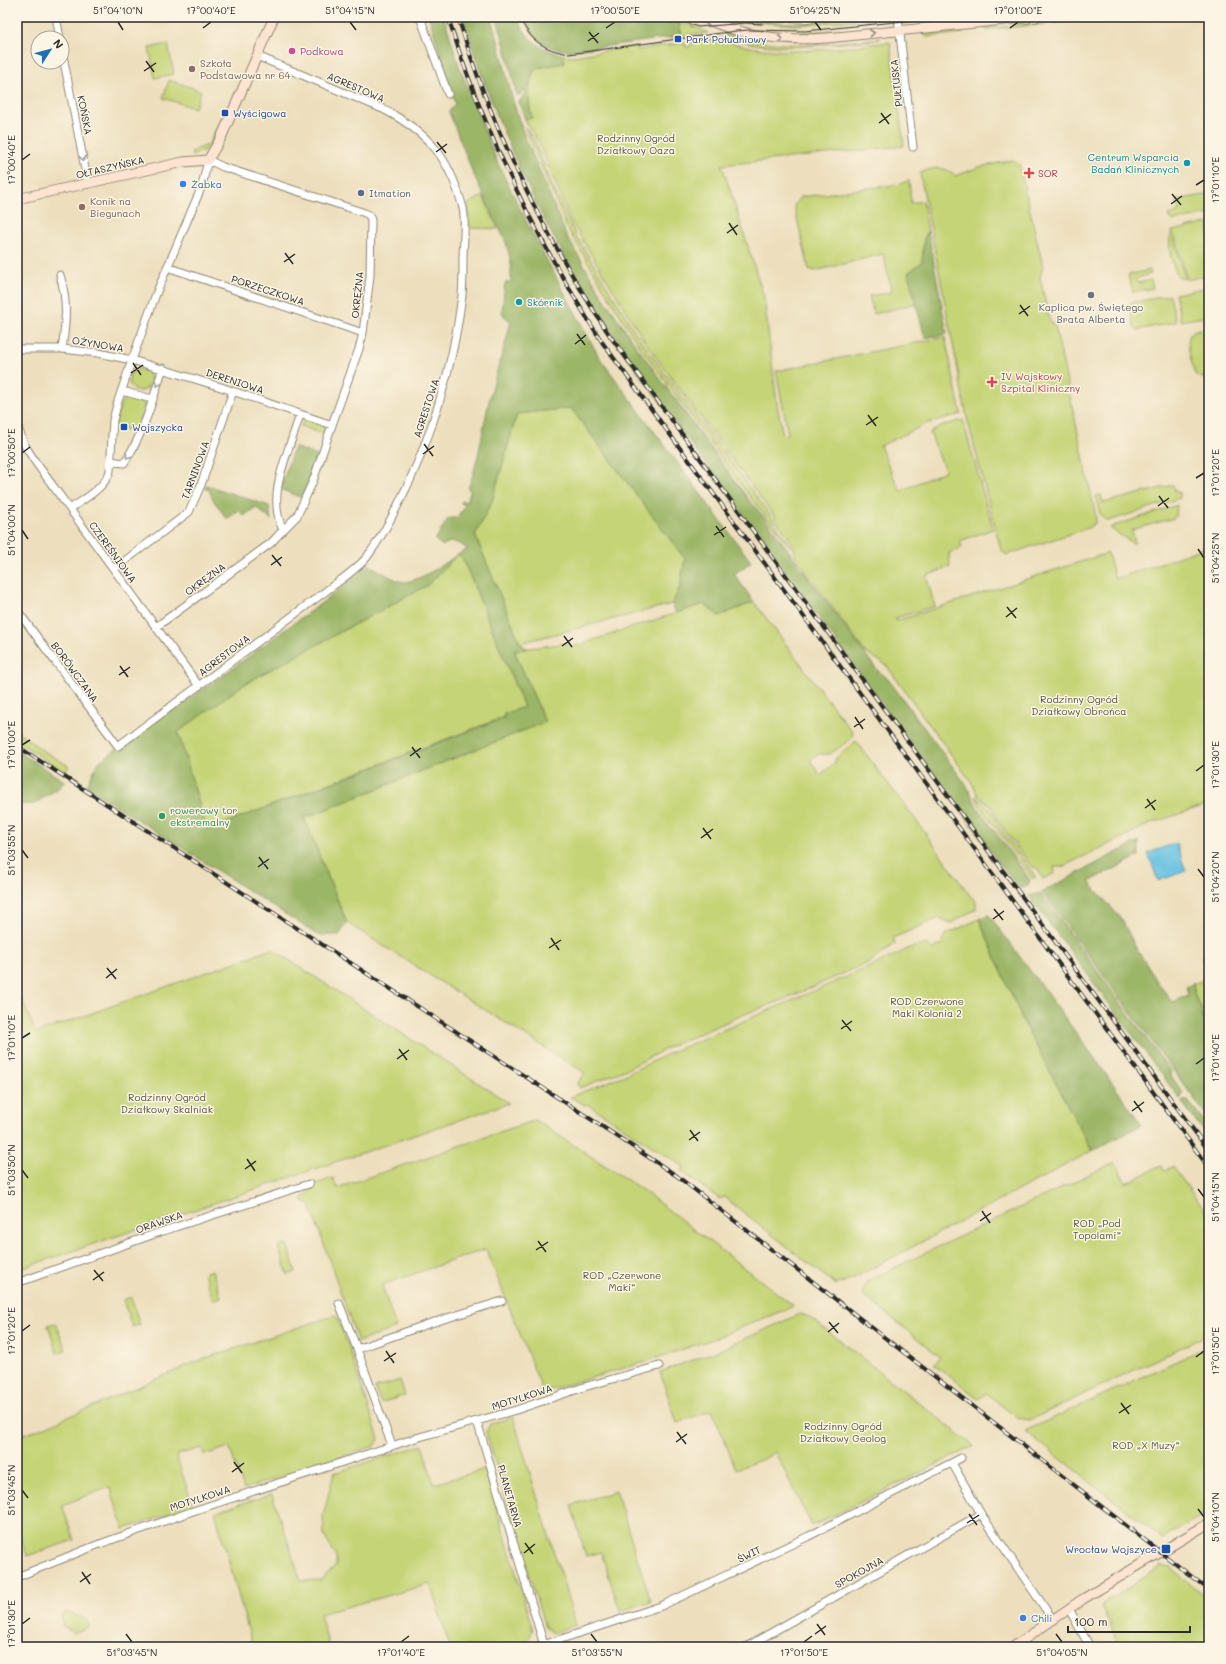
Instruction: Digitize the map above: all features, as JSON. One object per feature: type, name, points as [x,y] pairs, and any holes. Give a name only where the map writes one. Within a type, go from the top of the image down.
[{"type":"street","points":[[56,17],[58,30]]},
{"type":"street","points":[[70,509],[105,482],[110,471],[113,420],[132,360],[167,268],[202,186],[208,160],[220,138],[274,17]]},
{"type":"street","points":[[420,17],[448,94]]},
{"type":"street","points":[[703,17],[736,31],[757,36],[782,39],[827,38],[1036,17]]},
{"type":"street","points":[[770,17],[815,17]]},
{"type":"street","name":"PUŁTUSKA","points":[[898,17],[913,147]]},
{"type":"street","name":"AGRESTOWA","points":[[118,746],[361,564],[387,526],[406,490],[431,428],[446,379],[462,295],[464,211],[454,181],[437,149],[413,127],[383,109],[257,56]]},
{"type":"street","name":"KOŃSKA","points":[[66,70],[88,184]]},
{"type":"street","name":"OŁTASZYŃSKA","points":[[17,199],[183,162],[208,160]]},
{"type":"street","name":"OKRĘŻNA","points":[[156,627],[271,543],[297,516],[313,481],[359,350],[363,333],[370,268],[372,226],[369,215],[223,167],[208,160]]},
{"type":"street","name":"PORZECZKOWA","points":[[167,268],[363,333]]},
{"type":"street","name":"OŻYNOWA","points":[[60,275],[67,306],[66,326],[62,348]]},
{"type":"street","name":"OŻYNOWA","points":[[17,349],[62,348],[132,360]]},
{"type":"street","name":"DERENIOWA","points":[[132,360],[163,368],[332,424]]},
{"type":"street","points":[[111,461],[124,463],[131,452],[144,425],[163,368]]},
{"type":"street","points":[[122,391],[152,399]]},
{"type":"street","name":"TARNINOWA","points":[[114,569],[189,512],[202,482],[233,391]]},
{"type":"street","points":[[283,530],[277,513],[276,492],[300,414]]},
{"type":"street","name":"CZEREŚNIOWA","points":[[17,425],[28,452],[200,686]]},
{"type":"street","name":"BORÓWCZANA","points":[[17,610],[118,746]]},
{"type":"street","name":"ORAWSKA","points":[[17,1283],[163,1231],[309,1184]]},
{"type":"street","points":[[357,1349],[428,1324],[502,1301]]},
{"type":"street","points":[[339,1302],[392,1446]]},
{"type":"street","name":"MOTYLKOWA","points":[[17,1577],[97,1545],[193,1511],[416,1438],[516,1410],[584,1387],[659,1366]]},
{"type":"street","name":"PLANETARNA","points":[[477,1421],[541,1646]]},
{"type":"street","name":"ŚWIT","points":[[541,1646],[661,1606],[809,1536],[961,1458]]},
{"type":"street","points":[[952,1463],[981,1514],[1052,1620]]},
{"type":"street","name":"SPOKOJNA","points":[[746,1647],[981,1514]]},
{"type":"street","points":[[1013,1647],[1069,1609],[1209,1524]]},
{"type":"street","points":[[1069,1609],[1090,1647]]},
{"type":"green space","points":[[859,16],[879,18],[797,25],[739,21],[728,23],[714,17],[794,23]]},
{"type":"green space","points":[[429,17],[444,17],[459,66],[498,164],[530,229],[599,357],[751,562],[734,574],[754,602],[719,616],[704,604],[676,613],[672,604],[680,587],[685,559],[571,408],[517,414],[492,501],[475,535],[520,643],[528,649],[514,650],[545,722],[304,818],[347,923],[339,935],[318,935],[87,787],[99,762],[208,686],[327,599],[369,565],[399,581],[406,582],[424,576],[456,556],[428,585],[240,687],[178,732],[207,830],[504,718],[504,714],[524,707],[463,559],[459,555],[468,549],[452,542],[449,542],[443,546],[435,540],[448,519],[458,517],[460,512],[462,512],[465,505],[461,503],[462,501],[466,502],[471,491],[468,489],[478,453],[493,384],[511,321],[504,316],[502,312],[505,283],[511,282],[511,263],[506,242],[473,173],[449,112],[455,104]]},
{"type":"green space","points":[[462,17],[490,17],[497,37],[513,101],[522,129],[566,235],[605,300],[634,343],[748,499],[763,516],[877,670],[891,683],[967,786],[977,807],[1030,880],[1028,885],[1023,888],[1017,887],[633,365],[612,333],[562,252],[526,183],[491,101]]},
{"type":"green space","points":[[496,17],[517,17],[530,38],[541,46],[563,55],[565,63],[537,68],[531,77],[529,92],[532,118],[525,119],[519,102],[526,91],[523,90],[520,95],[517,95]]},
{"type":"green space","points":[[525,17],[666,17],[679,23],[682,36],[570,51],[561,50],[547,45],[536,38]]},
{"type":"green space","points":[[960,17],[994,17],[922,25],[921,21]]},
{"type":"green space","points":[[1087,17],[1118,17],[986,30],[986,28]]},
{"type":"green space","points":[[679,23],[696,27],[708,33],[682,36]]},
{"type":"green space","points":[[841,29],[841,32],[810,34],[759,31],[797,33]]},
{"type":"green space","points":[[962,30],[963,33],[927,37],[923,34]]},
{"type":"green space","points":[[729,34],[748,39],[786,44],[824,43],[881,38],[871,41],[786,47],[754,44],[723,35]]},
{"type":"green space","points":[[719,38],[740,45],[782,51],[825,49],[890,42],[904,146],[722,165],[764,297],[777,404],[783,435],[788,434],[776,371],[945,337],[961,414],[928,423],[880,446],[900,491],[945,471],[930,433],[940,426],[963,420],[993,529],[960,541],[962,548],[949,553],[950,567],[926,576],[935,606],[895,618],[896,621],[1108,553],[1115,579],[1209,546],[1209,804],[1152,823],[1062,867],[1054,867],[1055,873],[1043,879],[1038,869],[1031,866],[1000,824],[993,808],[978,796],[972,783],[886,665],[865,652],[796,557],[790,538],[645,342],[571,221],[539,143],[526,122],[525,119],[532,117],[529,99],[531,77],[536,68],[565,62],[563,55],[573,56],[637,46],[638,50],[686,42],[685,47],[690,47],[691,42]]},
{"type":"green space","points":[[168,44],[174,74],[155,78],[149,48]]},
{"type":"green space","points":[[169,80],[201,91],[195,108],[163,98]]},
{"type":"green space","points":[[218,125],[222,125],[210,145],[203,151],[192,156],[191,152],[209,144]]},
{"type":"green space","points":[[525,127],[534,139],[552,185],[575,234],[639,338],[775,522],[778,529],[790,544],[791,548],[751,498],[636,341],[567,228]]},
{"type":"green space","points":[[1013,160],[1019,164],[1043,266],[1040,277],[1049,319],[1055,326],[1096,517],[1095,523],[1088,528],[1006,555],[1001,550],[967,418],[920,173],[930,169],[939,168],[947,170],[956,176],[979,167]]},
{"type":"green space","points":[[909,180],[911,203],[923,201],[928,231],[924,239],[922,262],[908,273],[917,303],[874,314],[869,296],[892,292],[883,254],[815,271],[809,269],[794,206],[800,197],[901,184]]},
{"type":"green space","points":[[1209,194],[1209,214],[1174,221],[1169,218],[1168,215],[1179,212],[1177,200]]},
{"type":"green space","points":[[483,196],[498,229],[470,228],[468,204]]},
{"type":"green space","points":[[1209,223],[1209,275],[1187,280],[1177,243],[1172,231]]},
{"type":"green space","points":[[928,231],[947,334],[925,338],[908,273],[922,262],[924,239]]},
{"type":"green space","points":[[1172,232],[1185,279],[1179,277],[1172,262],[1170,236]]},
{"type":"green space","points":[[1150,270],[1151,274],[1135,280],[1138,283],[1151,280],[1153,288],[1133,292],[1128,275]]},
{"type":"green space","points":[[1209,287],[1209,316],[1181,321],[1175,294]]},
{"type":"green space","points":[[1170,295],[1176,322],[1137,330],[1135,329],[1130,310],[1130,303]]},
{"type":"green space","points":[[1209,328],[1209,377],[1202,378],[1195,374],[1188,342],[1189,337],[1196,330]]},
{"type":"green space","points":[[140,369],[148,372],[151,380],[148,388],[140,391],[132,388],[129,380],[132,372]]},
{"type":"green space","points":[[125,398],[145,404],[136,429],[133,430],[128,427],[127,430],[116,426],[115,423],[121,403]]},
{"type":"green space","points":[[571,408],[685,559],[680,587],[672,604],[520,643],[475,535],[492,501],[517,414]]},
{"type":"green space","points":[[304,420],[320,424],[325,428],[325,435],[301,426]]},
{"type":"green space","points":[[294,447],[318,456],[302,498],[280,489]]},
{"type":"green space","points":[[206,485],[269,506],[271,520],[256,507],[244,516],[239,510],[227,519],[214,501],[209,490],[205,489]]},
{"type":"green space","points":[[1173,485],[1175,492],[1179,492],[1180,498],[1109,521],[1103,518],[1099,511],[1096,496],[1101,495],[1103,503]]},
{"type":"green space","points":[[1177,505],[1176,516],[1174,518],[1132,530],[1135,543],[1111,529],[1111,527]]},
{"type":"green space","points":[[458,554],[463,559],[524,707],[504,714],[504,717],[207,830],[177,732],[240,687],[428,585]]},
{"type":"green space","points":[[754,602],[853,733],[851,739],[830,754],[818,754],[810,760],[820,775],[834,764],[836,758],[856,741],[918,823],[971,897],[976,901],[976,909],[951,923],[939,918],[893,938],[895,943],[872,961],[783,1000],[745,1014],[673,1045],[629,1068],[580,1088],[577,1084],[585,1073],[347,923],[304,818],[545,722],[514,650],[568,643],[572,647],[704,604],[719,616]]},
{"type":"green space","points":[[17,731],[42,750],[69,766],[65,773],[17,741]]},
{"type":"green space","points":[[17,751],[64,781],[60,787],[34,804],[17,805]]},
{"type":"green space","points":[[975,796],[992,811],[998,825],[1035,878],[1032,878],[980,806]]},
{"type":"green space","points":[[1139,841],[1139,856],[1089,882],[1122,920],[1136,948],[1160,986],[1173,1002],[1188,995],[1186,987],[1193,984],[1195,997],[1201,1007],[1202,1018],[1209,1028],[1209,1119],[1042,892]]},
{"type":"green space","points":[[1040,893],[1171,1072],[1170,1074],[1183,1093],[1180,1099],[1029,896]]},
{"type":"green space","points":[[989,915],[1142,1125],[1092,1151],[1023,1021],[979,919]]},
{"type":"green space","name":"ROD Czerwone Maki Kolonia 2","points":[[979,919],[1023,1021],[1092,1151],[854,1278],[836,1285],[724,1197],[720,1199],[681,1171],[684,1167],[587,1104],[585,1105],[570,1097],[627,1074],[674,1051],[872,966],[910,948],[928,944],[931,949],[944,944],[942,940],[945,935]]},
{"type":"green space","points":[[1209,946],[1209,978],[1202,957],[1205,956],[1207,947]]},
{"type":"green space","name":"Rodzinny Ogród Działkowy Skalniak","points":[[272,949],[509,1103],[17,1270],[17,988],[36,1033]]},
{"type":"green space","points":[[1209,978],[1209,1028],[1202,1018],[1201,1007],[1195,997],[1193,984]]},
{"type":"green space","points":[[1188,1101],[1209,1127],[1209,1140],[1182,1102]]},
{"type":"green space","name":"ROD „Czerwone Maki”","points":[[535,1120],[641,1189],[794,1306],[713,1339],[645,1362],[543,1392],[486,1249],[382,1285],[396,1328],[358,1342],[310,1205],[302,1200],[316,1184],[333,1178],[337,1188]]},
{"type":"green space","name":"ROD „Pod Topolami”","points":[[1115,1162],[1126,1183],[1161,1166],[1165,1170],[1173,1167],[1209,1216],[1209,1334],[1030,1420],[1017,1418],[986,1393],[979,1399],[934,1364],[940,1357],[862,1294],[867,1281]]},
{"type":"green space","points":[[287,1244],[296,1272],[288,1275],[278,1247]]},
{"type":"green space","points":[[212,1270],[221,1297],[213,1300],[204,1273]]},
{"type":"green space","points":[[131,1297],[140,1325],[132,1327],[123,1300]]},
{"type":"green space","name":"Rodzinny Ogród Działkowy Geolog","points":[[800,1314],[807,1316],[820,1325],[974,1446],[812,1526],[775,1452],[764,1459],[736,1469],[712,1410],[677,1423],[660,1372],[722,1349]]},
{"type":"green space","points":[[336,1315],[348,1345],[379,1439],[375,1446],[244,1489],[229,1447],[204,1455],[202,1448],[176,1455],[193,1506],[124,1529],[110,1487],[62,1505],[74,1540],[27,1556],[17,1526],[17,1436],[43,1428],[200,1360]]},
{"type":"green space","points":[[56,1323],[66,1350],[57,1353],[48,1325]]},
{"type":"green space","name":"ROD „X Muzy”","points":[[1209,1346],[1209,1511],[1163,1539],[1025,1431]]},
{"type":"green space","points":[[400,1380],[405,1395],[381,1403],[375,1388]]},
{"type":"green space","points":[[513,1417],[576,1625],[553,1633],[545,1627],[486,1432],[490,1424]]},
{"type":"green space","points":[[422,1445],[434,1484],[485,1469],[533,1630],[527,1641],[508,1647],[450,1647],[430,1584],[320,1614],[329,1647],[253,1647],[215,1512],[272,1494],[301,1581],[320,1580],[336,1566],[336,1556],[324,1536],[323,1516],[334,1473]]},
{"type":"green space","points":[[616,1491],[651,1602],[620,1611],[601,1552],[586,1556],[571,1505]]},
{"type":"green space","points":[[1161,1566],[1171,1568],[1209,1600],[1209,1647],[1121,1647],[1101,1606]]},
{"type":"green space","points":[[65,1612],[88,1621],[89,1627],[73,1633],[63,1626],[61,1618]]},
{"type":"water","points":[[1176,843],[1186,871],[1158,881],[1148,853]]},
{"type":"tram line","points":[[519,17],[528,32],[538,43],[551,49],[569,54],[736,31],[805,31],[945,17]]},
{"type":"tram line","points":[[671,17],[698,27],[746,23],[762,24]]},
{"type":"railway","points":[[448,17],[478,103],[514,185],[555,264],[602,342],[1209,1168]]},
{"type":"railway","points":[[458,17],[487,101],[522,182],[542,222],[586,299],[610,336],[1209,1151]]},
{"type":"railway","points":[[17,746],[677,1176],[1209,1590]]},
{"type":"place","name":"Park Południowy","points":[[678,39]]},
{"type":"place","name":"Podkowa","points":[[292,51]]},
{"type":"place","name":"Szkoła Podstawowa nr 64","points":[[192,69]]},
{"type":"place","name":"Wyścigowa","points":[[225,113]]},
{"type":"place","name":"Centrum Wsparcia Badań Klinicznych","points":[[1187,163]]},
{"type":"place","name":"SOR","points":[[1029,173]]},
{"type":"place","name":"Żabka","points":[[183,184]]},
{"type":"place","name":"Itmation","points":[[361,193]]},
{"type":"place","name":"Konik na Biegunach","points":[[82,207]]},
{"type":"place","name":"Kaplica pw. Świętego Brata Alberta","points":[[1091,295]]},
{"type":"place","name":"Skórnik","points":[[519,302]]},
{"type":"place","name":"IV Wojskowy Szpital Kliniczny","points":[[992,382]]},
{"type":"place","name":"Wojszycka","points":[[124,427]]},
{"type":"place","name":"rowerowy tor ekstremalny","points":[[162,816]]},
{"type":"place","name":"Wrocław Wojszyce","points":[[1166,1549]]},
{"type":"place","name":"Chili","points":[[1023,1618]]},
{"type":"park label","name":"Rodzinny Ogród Działkowy Oaza","points":[[636,144]]},
{"type":"park label","name":"Rodzinny Ogród Działkowy Obrońca","points":[[1079,704]]}]
